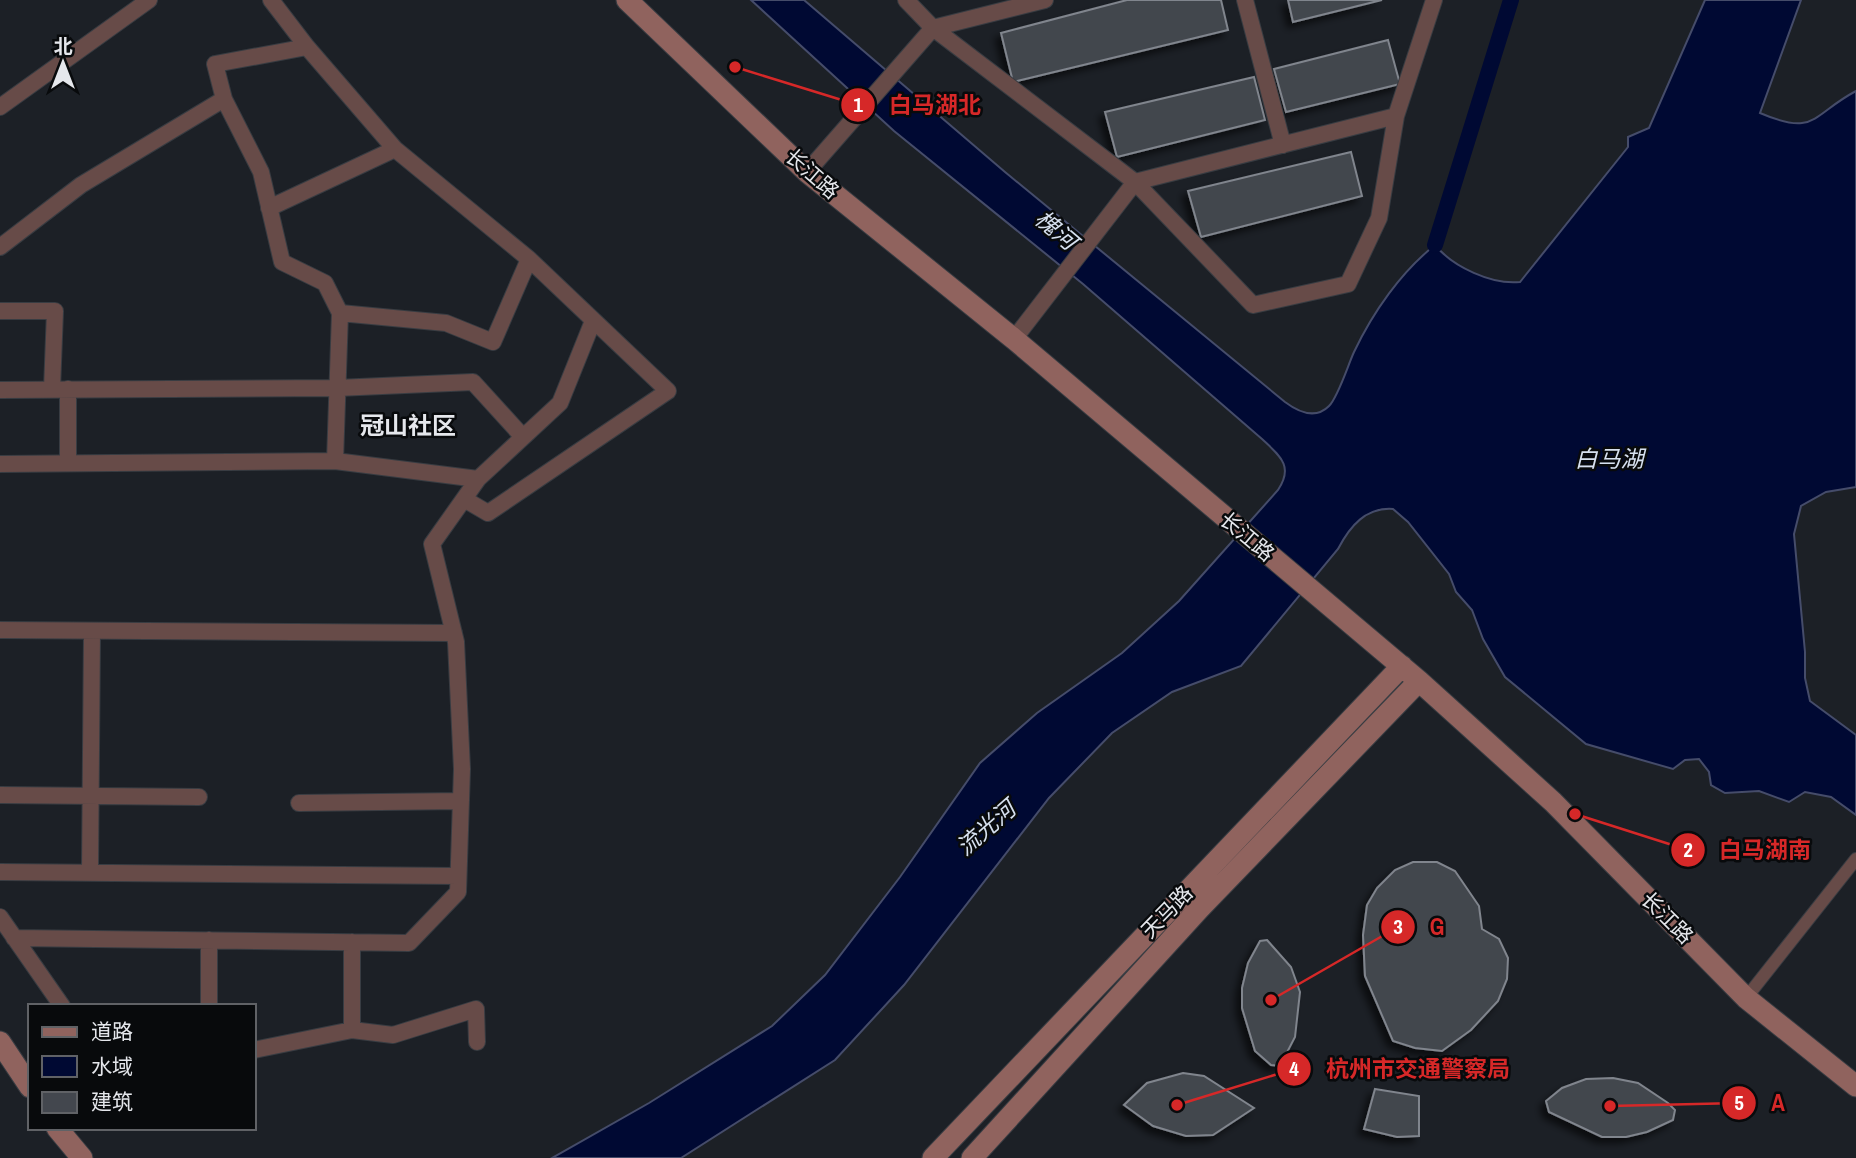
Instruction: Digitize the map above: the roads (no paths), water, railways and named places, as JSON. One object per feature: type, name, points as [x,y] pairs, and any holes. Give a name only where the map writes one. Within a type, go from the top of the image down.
[{"type":"main road","name":"长江路","points":[[627,0],[807,172],[1014,339],[1419,681],[1553,802],[1746,998],[1856,1086]]},
{"type":"main road","name":"天马路","points":[[933,1158],[1402,666]]},
{"type":"main road","name":"天马路","points":[[972,1158],[1200,908],[1419,681]]},
{"type":"main road","points":[[0,1042],[28,1084]]},
{"type":"main road","points":[[59,1130],[82,1158]]},
{"type":"street","points":[[0,107],[149,0]]},
{"type":"street","points":[[271,0],[307,47],[395,149],[529,259],[668,391],[488,513],[464,499]]},
{"type":"street","points":[[906,0],[933,28],[1135,182],[1253,305],[1348,284],[1380,218],[1396,116],[1434,0]]},
{"type":"street","points":[[807,172],[933,28],[1045,0]]},
{"type":"street","points":[[1245,0],[1283,145]]},
{"type":"street","points":[[307,47],[215,64],[224,99],[261,172],[282,262],[325,283],[340,313],[335,461]]},
{"type":"street","points":[[0,247],[81,185],[224,99]]},
{"type":"street","points":[[1014,339],[1135,182],[1396,116]]},
{"type":"street","points":[[270,208],[395,149]]},
{"type":"street","points":[[340,313],[446,323],[493,342],[529,259]]},
{"type":"street","points":[[0,311],[55,312],[68,463]]},
{"type":"street","points":[[14,937],[409,943],[458,892],[461,801],[454,632],[432,544],[478,479],[560,402],[593,321]]},
{"type":"street","points":[[0,390],[338,388],[473,382],[523,438]]},
{"type":"street","points":[[0,464],[335,461],[478,479]]},
{"type":"street","points":[[0,630],[454,632]]},
{"type":"street","points":[[90,871],[92,631]]},
{"type":"street","points":[[0,795],[199,797]]},
{"type":"street","points":[[299,803],[461,801]]},
{"type":"street","points":[[1746,998],[1853,862]]},
{"type":"street","points":[[0,872],[458,876]]},
{"type":"street","points":[[0,917],[61,1004]]},
{"type":"street","points":[[209,940],[209,1004]]},
{"type":"street","points":[[352,942],[352,1030]]},
{"type":"street","points":[[256,1050],[352,1030],[393,1035],[477,1009],[477,1042]]},
{"type":"water","name":"白马湖","points":[[751,0],[804,0],[1005,172],[1285,402],[1306,413],[1318,413],[1332,402],[1354,352],[1379,308],[1399,280],[1435,245],[1452,260],[1474,273],[1497,281],[1520,282],[1628,147],[1628,137],[1649,128],[1705,0],[1801,0],[1760,113],[1778,120],[1803,123],[1821,115],[1856,91],[1856,487],[1826,492],[1801,506],[1794,534],[1805,678],[1810,701],[1856,735],[1856,815],[1831,797],[1805,792],[1789,802],[1759,791],[1725,793],[1711,785],[1709,772],[1699,759],[1685,760],[1673,769],[1586,744],[1505,677],[1483,639],[1472,610],[1456,592],[1449,574],[1408,522],[1393,509],[1375,511],[1354,526],[1241,666],[1172,692],[1112,733],[1049,798],[904,985],[835,1060],[681,1158],[552,1158],[649,1103],[772,1026],[825,975],[900,877],[980,763],[1037,713],[1122,653],[1179,601],[1278,490],[1285,474],[1283,462],[1262,439],[1083,284],[894,131]]},
{"type":"waterway","points":[[1435,245],[1511,0]]},
{"type":"place","name":"白马湖北","points":[[735,67]]},
{"type":"place","name":"白马湖南","points":[[1575,814]]},
{"type":"place","name":"G","points":[[1271,1000]]},
{"type":"place","name":"杭州市交通警察局","points":[[1177,1105]]},
{"type":"place","name":"A","points":[[1610,1106]]},
{"type":"district","name":"冠山社区","points":[[408,426]]},
{"type":"water label","name":"槐河","points":[[1056,230]]},
{"type":"water label","name":"流光河","points":[[986,828]]}]
